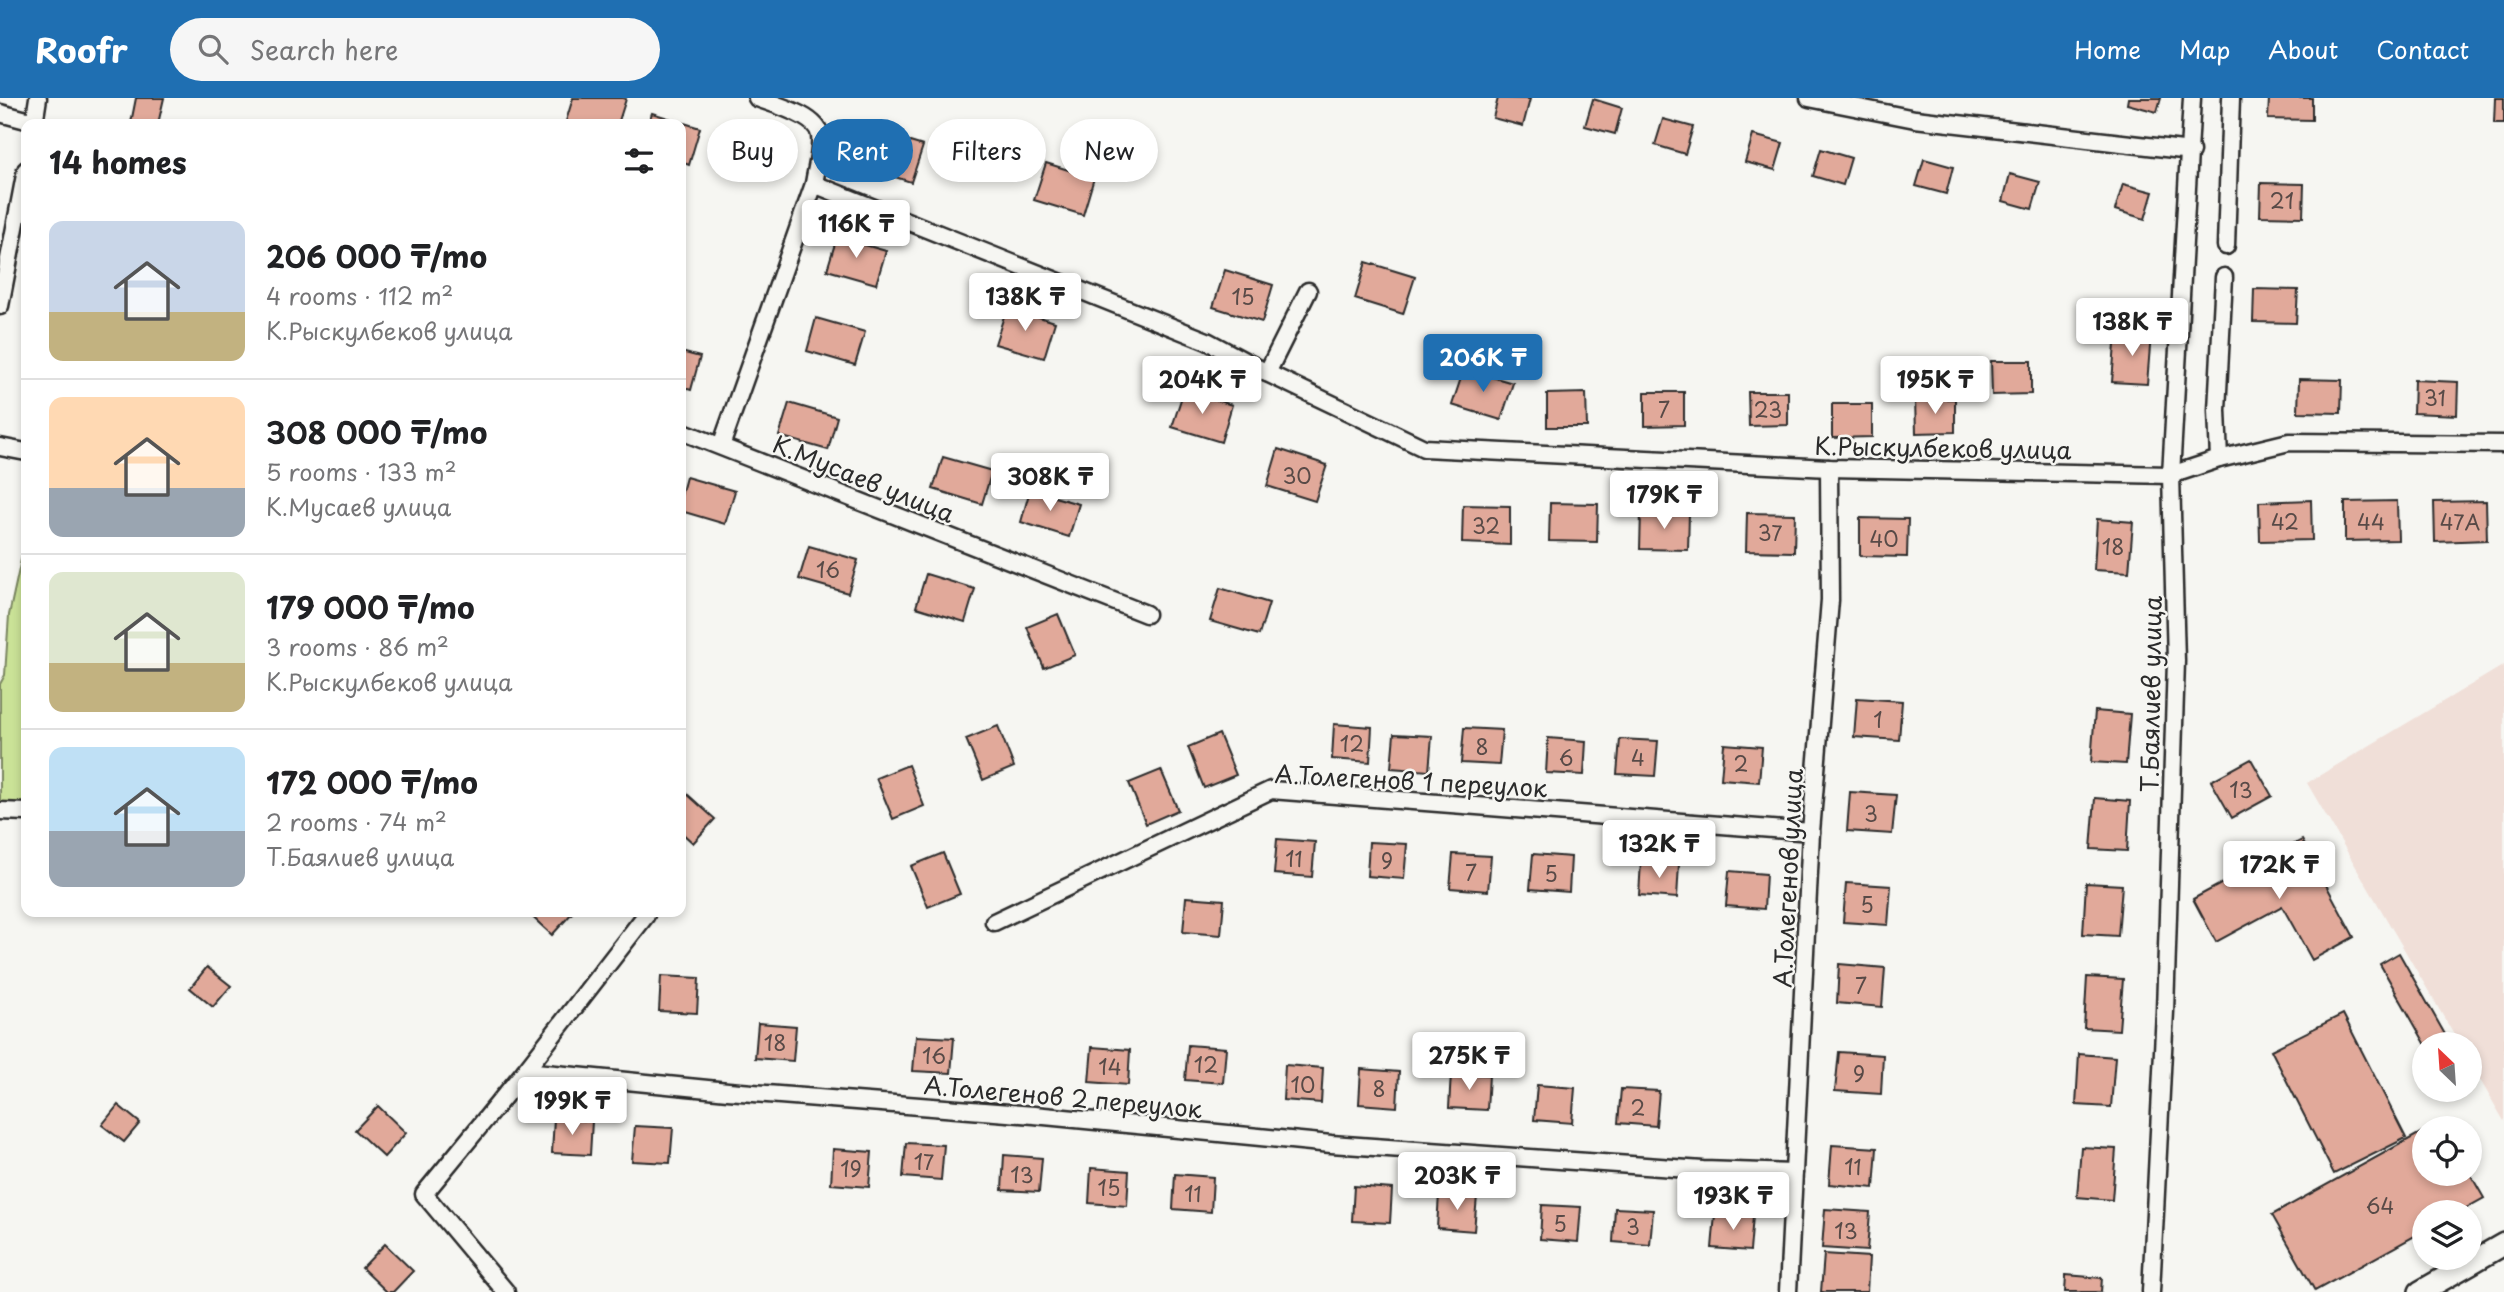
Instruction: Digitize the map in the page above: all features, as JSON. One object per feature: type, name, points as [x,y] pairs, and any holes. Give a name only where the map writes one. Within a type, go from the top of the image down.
[{"type":"main road","points":[[2420,1292],[2504,1244]]},
{"type":"street","points":[[35,119],[38,98]]},
{"type":"street","points":[[721,446],[814,184],[821,134],[814,123],[800,114],[757,98]]},
{"type":"street","points":[[1809,98],[1915,119],[2191,151]]},
{"type":"street","name":"Т.Баялиев улица","points":[[2151,1292],[2165,1010],[2176,661],[2171,475],[2192,98]]},
{"type":"street","points":[[2226,246],[2231,98]]},
{"type":"street","points":[[0,113],[21,119]]},
{"type":"street","name":"К.Рыскулбеков улица","points":[[814,184],[1207,341],[1267,373],[1424,448],[1829,468],[2171,475],[2219,459],[2289,442],[2504,444]]},
{"type":"street","points":[[0,306],[21,209]]},
{"type":"street","points":[[2219,459],[2217,410],[2224,277]]},
{"type":"street","points":[[1267,373],[1308,291]]},
{"type":"street","name":"К.Мусаев улица","points":[[686,433],[1146,614]]},
{"type":"street","points":[[0,447],[21,451]]},
{"type":"street","name":"А.Толегенов улица","points":[[1787,1292],[1811,832],[1830,600],[1829,468]]},
{"type":"street","name":"А.Толегенов 1 переулок","points":[[994,922],[1271,790],[1811,832]]},
{"type":"street","points":[[0,811],[21,812]]},
{"type":"street","points":[[506,1292],[424,1194],[644,917]]},
{"type":"street","name":"А.Толегенов 2 переулок","points":[[525,1070],[728,1091],[1034,1115],[1331,1143],[1689,1169],[1794,1173]]},
{"type":"shaded area","points":[[2504,665],[2504,1121],[2482,1083],[2482,1032],[2452,1032],[2307,783]]},
{"type":"green space","points":[[21,560],[21,807],[0,805],[0,684],[5,675],[9,615]]},
{"type":"building","points":[[136,98],[164,98],[159,119],[132,119]]},
{"type":"building","points":[[573,98],[626,99],[620,119],[567,119]]},
{"type":"building","points":[[1498,98],[1530,99],[1523,126],[1493,118]]},
{"type":"building","points":[[2128,98],[2161,98],[2157,112],[2127,104]]},
{"type":"building","points":[[2269,98],[2312,98],[2312,120],[2268,119]]},
{"type":"building","points":[[2495,98],[2504,98],[2504,123],[2494,123]]},
{"type":"building","points":[[1593,99],[1622,108],[1615,134],[1585,126]]},
{"type":"building","points":[[652,113],[671,119],[650,119]]},
{"type":"building","points":[[1663,119],[1693,127],[1685,154],[1655,145]]},
{"type":"building","points":[[686,124],[700,128],[689,165],[686,164]]},
{"type":"building","points":[[1753,135],[1783,143],[1775,170],[1745,162]]},
{"type":"building","points":[[913,143],[923,146],[913,176]]},
{"type":"building","points":[[1821,149],[1851,158],[1843,185],[1813,176]]},
{"type":"building","points":[[1924,159],[1953,167],[1946,194],[1916,186]]},
{"type":"building","points":[[1046,163],[1060,167],[1060,182],[1093,182],[1083,215],[1034,200],[1040,182],[1046,182]]},
{"type":"building","points":[[2010,174],[2040,182],[2032,209],[2003,201]]},
{"type":"building","points":[[2261,183],[2304,184],[2303,217],[2260,216]]},
{"type":"building","points":[[2123,184],[2153,192],[2145,219],[2115,210]]},
{"type":"building","points":[[837,237],[886,251],[876,284],[827,270]]},
{"type":"building","points":[[1366,262],[1415,277],[1403,314],[1355,299]]},
{"type":"building","points":[[1225,270],[1273,285],[1262,322],[1213,307]]},
{"type":"building","points":[[2254,289],[2298,290],[2296,323],[2253,322]]},
{"type":"building","points":[[1007,307],[1055,322],[1044,358],[995,344]]},
{"type":"building","points":[[816,318],[865,332],[855,365],[807,351]]},
{"type":"building","points":[[2116,332],[2151,334],[2147,384],[2112,382]]},
{"type":"building","points":[[686,353],[700,357],[691,390],[686,388]]},
{"type":"building","points":[[1991,361],[2031,361],[2031,394],[1992,395]]},
{"type":"building","points":[[1464,369],[1513,383],[1501,420],[1452,405]]},
{"type":"building","points":[[2299,379],[2342,380],[2341,413],[2298,412]]},
{"type":"building","points":[[2414,380],[2458,382],[2457,415],[2413,413]]},
{"type":"building","points":[[1184,390],[1232,405],[1221,442],[1172,427]]},
{"type":"building","points":[[1645,392],[1684,392],[1684,425],[1645,426]]},
{"type":"building","points":[[1748,392],[1788,392],[1788,425],[1749,426]]},
{"type":"building","points":[[1586,393],[1587,427],[1547,427],[1547,394]]},
{"type":"building","points":[[1915,399],[1955,399],[1955,432],[1916,433]]},
{"type":"building","points":[[789,403],[837,417],[828,450],[779,436]]},
{"type":"building","points":[[1832,404],[1872,404],[1872,437],[1832,438]]},
{"type":"building","points":[[1278,449],[1327,465],[1315,501],[1267,486]]},
{"type":"building","points":[[943,457],[992,471],[982,504],[933,489]]},
{"type":"building","points":[[686,477],[735,491],[725,524],[686,512]]},
{"type":"building","points":[[1030,490],[1079,504],[1069,537],[1021,522]]},
{"type":"building","points":[[2311,500],[2312,540],[2260,541],[2259,502]]},
{"type":"building","points":[[2397,501],[2398,540],[2345,541],[2345,502]]},
{"type":"building","points":[[2486,501],[2487,540],[2435,542],[2434,502]]},
{"type":"building","points":[[1550,503],[1598,504],[1597,542],[1549,541]]},
{"type":"building","points":[[1463,505],[1510,506],[1510,545],[1462,543]]},
{"type":"building","points":[[1641,511],[1689,513],[1688,550],[1640,549]]},
{"type":"building","points":[[1747,513],[1795,514],[1794,552],[1746,551]]},
{"type":"building","points":[[1860,518],[1908,519],[1907,557],[1860,556]]},
{"type":"building","points":[[2097,519],[2133,522],[2129,572],[2094,570]]},
{"type":"building","points":[[809,546],[858,560],[848,593],[799,579]]},
{"type":"building","points":[[926,574],[975,589],[965,622],[916,607]]},
{"type":"building","points":[[1220,588],[1269,603],[1259,635],[1210,621]]},
{"type":"building","points":[[1058,614],[1075,655],[1044,668],[1027,627]]},
{"type":"building","points":[[1857,698],[1902,701],[1899,740],[1854,737]]},
{"type":"building","points":[[2095,711],[2130,714],[2126,764],[2091,762]]},
{"type":"building","points":[[1334,724],[1372,727],[1370,762],[1332,759]]},
{"type":"building","points":[[998,726],[1014,767],[983,780],[966,739]]},
{"type":"building","points":[[1464,728],[1502,730],[1499,765],[1461,763]]},
{"type":"building","points":[[1219,734],[1236,775],[1204,788],[1188,747]]},
{"type":"building","points":[[1394,734],[1432,736],[1429,771],[1391,768]]},
{"type":"building","points":[[1548,738],[1586,741],[1584,775],[1546,773]]},
{"type":"building","points":[[1620,739],[1658,741],[1655,776],[1617,774]]},
{"type":"building","points":[[1724,744],[1762,747],[1759,782],[1721,779]]},
{"type":"building","points":[[2251,759],[2272,796],[2232,818],[2211,781]]},
{"type":"building","points":[[908,765],[924,806],[893,819],[876,778]]},
{"type":"building","points":[[1161,770],[1178,810],[1146,824],[1129,783]]},
{"type":"building","points":[[1850,792],[1896,795],[1892,834],[1847,831]]},
{"type":"building","points":[[686,793],[715,819],[693,843],[686,837]]},
{"type":"building","points":[[2095,798],[2130,801],[2127,851],[2091,849]]},
{"type":"building","points":[[1277,839],[1315,842],[1312,877],[1274,874]]},
{"type":"building","points":[[2302,840],[2354,937],[2312,960],[2282,906],[2216,942],[2193,899]]},
{"type":"building","points":[[1369,842],[1407,844],[1404,879],[1367,876]]},
{"type":"building","points":[[943,853],[960,894],[928,907],[911,866]]},
{"type":"building","points":[[1453,854],[1491,856],[1488,891],[1450,888]]},
{"type":"building","points":[[1533,854],[1571,857],[1569,892],[1530,889]]},
{"type":"building","points":[[1641,861],[1679,864],[1677,898],[1639,895]]},
{"type":"building","points":[[1729,871],[1766,874],[1764,909],[1726,906]]},
{"type":"building","points":[[1846,883],[1891,886],[1888,925],[1843,922]]},
{"type":"building","points":[[2086,883],[2122,885],[2118,936],[2083,934]]},
{"type":"building","points":[[1186,897],[1224,900],[1221,935],[1183,932]]},
{"type":"building","points":[[532,917],[568,917],[552,935]]},
{"type":"building","points":[[2399,953],[2444,1032],[2419,1032],[2380,964]]},
{"type":"building","points":[[1839,964],[1885,968],[1882,1007],[1837,1003]]},
{"type":"building","points":[[207,967],[231,986],[213,1007],[190,988]]},
{"type":"building","points":[[661,976],[699,978],[697,1013],[659,1011]]},
{"type":"building","points":[[2087,977],[2123,979],[2119,1030],[2084,1028]]},
{"type":"building","points":[[2343,1014],[2406,1138],[2334,1174],[2271,1050]]},
{"type":"building","points":[[758,1023],[796,1026],[793,1061],[755,1058]]},
{"type":"building","points":[[916,1036],[954,1038],[951,1073],[913,1071]]},
{"type":"building","points":[[1188,1045],[1226,1048],[1223,1083],[1185,1080]]},
{"type":"building","points":[[1092,1047],[1130,1050],[1128,1085],[1089,1082]]},
{"type":"building","points":[[1839,1052],[1883,1055],[1881,1094],[1835,1091]]},
{"type":"building","points":[[2079,1054],[2115,1057],[2111,1107],[2076,1105]]},
{"type":"building","points":[[1285,1065],[1323,1068],[1321,1103],[1283,1100]]},
{"type":"building","points":[[1361,1069],[1399,1072],[1397,1107],[1359,1104]]},
{"type":"building","points":[[1451,1073],[1489,1075],[1487,1110],[1449,1108]]},
{"type":"building","points":[[1537,1085],[1575,1088],[1572,1123],[1534,1120]]},
{"type":"building","points":[[1621,1089],[1659,1091],[1656,1126],[1618,1123]]},
{"type":"building","points":[[118,1105],[140,1123],[124,1142],[102,1125]]},
{"type":"building","points":[[378,1106],[406,1133],[384,1157],[355,1130]]},
{"type":"building","points":[[554,1118],[592,1121],[590,1155],[552,1153]]},
{"type":"building","points":[[635,1126],[673,1128],[670,1163],[632,1161]]},
{"type":"building","points":[[2412,1138],[2412,1186],[2477,1186],[2484,1198],[2412,1200],[2412,1238],[2315,1291],[2272,1215]]},
{"type":"building","points":[[906,1143],[944,1145],[941,1180],[903,1177]]},
{"type":"building","points":[[1832,1145],[1877,1148],[1874,1188],[1829,1184]]},
{"type":"building","points":[[2081,1147],[2116,1149],[2112,1200],[2077,1197]]},
{"type":"building","points":[[833,1149],[872,1152],[869,1187],[831,1184]]},
{"type":"building","points":[[1004,1155],[1042,1158],[1039,1192],[1002,1190]]},
{"type":"building","points":[[1091,1168],[1129,1171],[1127,1206],[1089,1203]]},
{"type":"building","points":[[1175,1174],[1213,1177],[1211,1212],[1173,1209]]},
{"type":"building","points":[[1354,1186],[1392,1189],[1390,1223],[1352,1221]]},
{"type":"building","points":[[1439,1193],[1477,1196],[1474,1231],[1437,1228]]},
{"type":"building","points":[[1542,1205],[1581,1207],[1578,1242],[1540,1239]]},
{"type":"building","points":[[1615,1208],[1653,1210],[1650,1245],[1613,1242]]},
{"type":"building","points":[[1825,1209],[1870,1212],[1867,1251],[1822,1248]]},
{"type":"building","points":[[1715,1214],[1753,1216],[1750,1251],[1712,1248]]},
{"type":"building","points":[[385,1244],[413,1271],[393,1292],[387,1292],[362,1268]]},
{"type":"building","points":[[1824,1254],[1869,1257],[1867,1292],[1821,1292]]},
{"type":"building","points":[[2066,1275],[2102,1278],[2101,1292],[2065,1292]]}]
